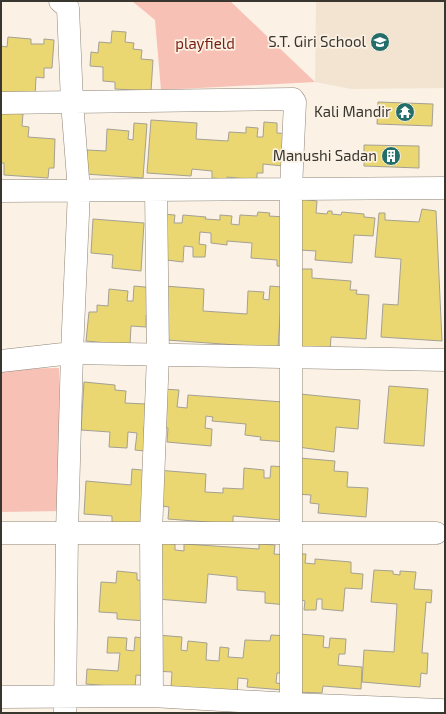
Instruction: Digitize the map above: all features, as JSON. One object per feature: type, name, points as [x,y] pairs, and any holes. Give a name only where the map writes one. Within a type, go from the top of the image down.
[{"type":"street","points":[[60,1],[68,8],[72,102],[79,191],[72,353],[67,533],[65,705]]},
{"type":"street","points":[[1,103],[293,99],[295,102],[291,189],[291,709]]},
{"type":"street","points":[[1,192],[445,188]]},
{"type":"street","points":[[152,696],[151,533],[158,355],[156,190]]},
{"type":"street","points":[[1,361],[72,353],[445,360]]},
{"type":"street","points":[[1,533],[436,533]]},
{"type":"street","points":[[1,697],[65,705],[152,696],[291,709],[440,710]]},
{"type":"shaded area","name":"S.T. Giri School","points":[[316,1],[445,1],[445,88],[352,89],[315,82]]},
{"type":"green space","name":"playfield","points":[[132,1],[230,1],[315,82],[161,90],[155,20]]},
{"type":"green space","points":[[59,368],[62,511],[1,512],[1,369]]},
{"type":"building","points":[[112,31],[126,32],[125,42],[134,43],[133,49],[142,50],[141,59],[153,60],[151,91],[115,89],[115,82],[103,81],[103,67],[90,66],[91,52],[98,53],[99,42],[111,43]]},
{"type":"building","points":[[8,37],[31,39],[31,44],[44,44],[44,39],[54,40],[52,68],[44,68],[44,78],[36,77],[35,97],[1,95],[1,46],[7,47]]},
{"type":"building","points":[[378,102],[433,104],[432,126],[377,124]]},
{"type":"building","points":[[1,112],[23,114],[22,126],[29,127],[28,137],[55,139],[54,168],[49,168],[48,178],[4,175],[4,163],[1,163]]},
{"type":"building","points":[[151,120],[197,123],[196,139],[228,141],[229,132],[246,133],[246,127],[258,128],[257,137],[263,137],[264,122],[277,123],[277,133],[291,134],[283,166],[263,164],[263,173],[257,173],[257,180],[227,177],[227,179],[212,178],[212,171],[192,169],[191,176],[147,173]]},
{"type":"building","points":[[134,123],[147,124],[143,178],[85,174],[87,150],[106,151],[107,129],[129,131],[128,139],[133,140]]},
{"type":"building","name":"Manushi Sadan","points":[[364,145],[419,146],[419,168],[364,166]]},
{"type":"building","points":[[299,199],[317,201],[316,213],[327,214],[328,211],[332,211],[332,214],[341,215],[342,212],[364,214],[364,217],[375,218],[373,236],[354,235],[352,263],[315,260],[316,251],[300,250]]},
{"type":"building","points":[[422,209],[436,211],[442,341],[381,337],[383,304],[398,305],[401,259],[375,257],[379,213],[385,213],[385,220],[419,222]]},
{"type":"building","points":[[258,212],[270,213],[269,216],[285,217],[287,266],[277,266],[277,260],[251,258],[252,243],[227,241],[227,245],[211,243],[211,233],[200,232],[199,244],[206,245],[205,257],[193,257],[193,247],[184,246],[183,262],[158,259],[161,214],[175,215],[174,223],[182,223],[183,215],[220,220],[220,215],[232,216],[231,224],[239,225],[240,215],[257,216]]},
{"type":"building","points":[[93,219],[144,223],[141,271],[112,268],[113,255],[91,253]]},
{"type":"building","points":[[301,269],[312,269],[312,278],[351,281],[350,290],[357,290],[356,294],[369,295],[366,339],[331,337],[330,351],[295,348]]},
{"type":"building","points":[[134,286],[155,288],[153,316],[146,315],[146,327],[131,326],[130,345],[86,341],[89,312],[97,312],[97,305],[108,306],[109,289],[128,291],[127,301],[133,301]]},
{"type":"building","points":[[164,286],[204,289],[203,311],[247,314],[248,291],[264,292],[263,299],[269,300],[270,286],[282,287],[278,348],[167,340]]},
{"type":"building","points":[[84,382],[115,385],[115,390],[126,391],[125,403],[146,404],[144,431],[154,431],[153,452],[135,450],[137,433],[128,432],[127,448],[109,447],[110,432],[81,430]]},
{"type":"building","points":[[389,386],[428,389],[424,446],[384,443]]},
{"type":"building","points":[[162,389],[179,390],[177,407],[187,408],[188,395],[283,402],[287,442],[260,440],[261,437],[245,435],[246,424],[212,421],[213,417],[206,416],[205,428],[212,429],[211,446],[167,442],[168,428],[159,427]]},
{"type":"building","points":[[300,394],[360,400],[358,429],[336,427],[334,452],[298,447]]},
{"type":"building","points":[[299,458],[335,461],[334,471],[348,472],[347,487],[368,488],[366,517],[318,513],[319,504],[310,503],[311,495],[296,494]]},
{"type":"building","points":[[271,466],[286,467],[282,520],[233,516],[233,524],[168,519],[169,507],[162,506],[157,470],[206,474],[205,492],[223,493],[223,488],[243,489],[244,468],[264,470],[264,478],[270,478]]},
{"type":"building","points":[[132,469],[151,471],[147,525],[112,523],[112,516],[84,514],[86,481],[131,485]]},
{"type":"building","points":[[161,543],[175,544],[175,550],[184,551],[184,544],[259,549],[259,544],[275,545],[274,554],[287,555],[288,605],[265,603],[265,592],[237,590],[237,577],[208,574],[206,603],[157,599]]},
{"type":"building","points":[[301,554],[306,554],[305,563],[315,564],[315,559],[351,562],[351,573],[363,574],[362,589],[345,588],[343,611],[322,609],[322,599],[317,599],[316,610],[304,610],[305,601],[298,599]]},
{"type":"building","points":[[374,570],[393,571],[393,574],[400,575],[400,571],[416,572],[414,589],[432,590],[431,603],[426,602],[422,653],[428,653],[427,674],[421,673],[420,687],[362,682],[364,650],[394,652],[397,604],[371,602]]},
{"type":"building","points":[[117,571],[137,573],[137,580],[150,581],[147,621],[117,619],[117,613],[99,612],[101,582],[116,583]]},
{"type":"building","points":[[299,634],[324,636],[323,647],[329,648],[330,638],[346,639],[345,654],[339,654],[338,665],[362,667],[361,689],[323,686],[322,693],[295,692]]},
{"type":"building","points":[[157,635],[182,637],[181,650],[187,651],[188,641],[207,643],[206,660],[219,661],[220,647],[229,648],[228,657],[243,658],[245,640],[270,641],[271,635],[288,636],[282,673],[277,673],[276,683],[284,684],[284,690],[247,687],[248,679],[238,678],[237,695],[171,688],[172,672],[155,671]]},
{"type":"building","points":[[108,637],[127,638],[126,650],[134,651],[135,637],[150,639],[147,676],[136,675],[135,688],[86,684],[87,669],[118,671],[120,653],[107,653]]},
{"type":"place","name":"S.T. Giri School","points":[[380,42]]},
{"type":"place","name":"Kali Mandir","points":[[405,112]]},
{"type":"place","name":"Manushi Sadan","points":[[391,156]]}]
